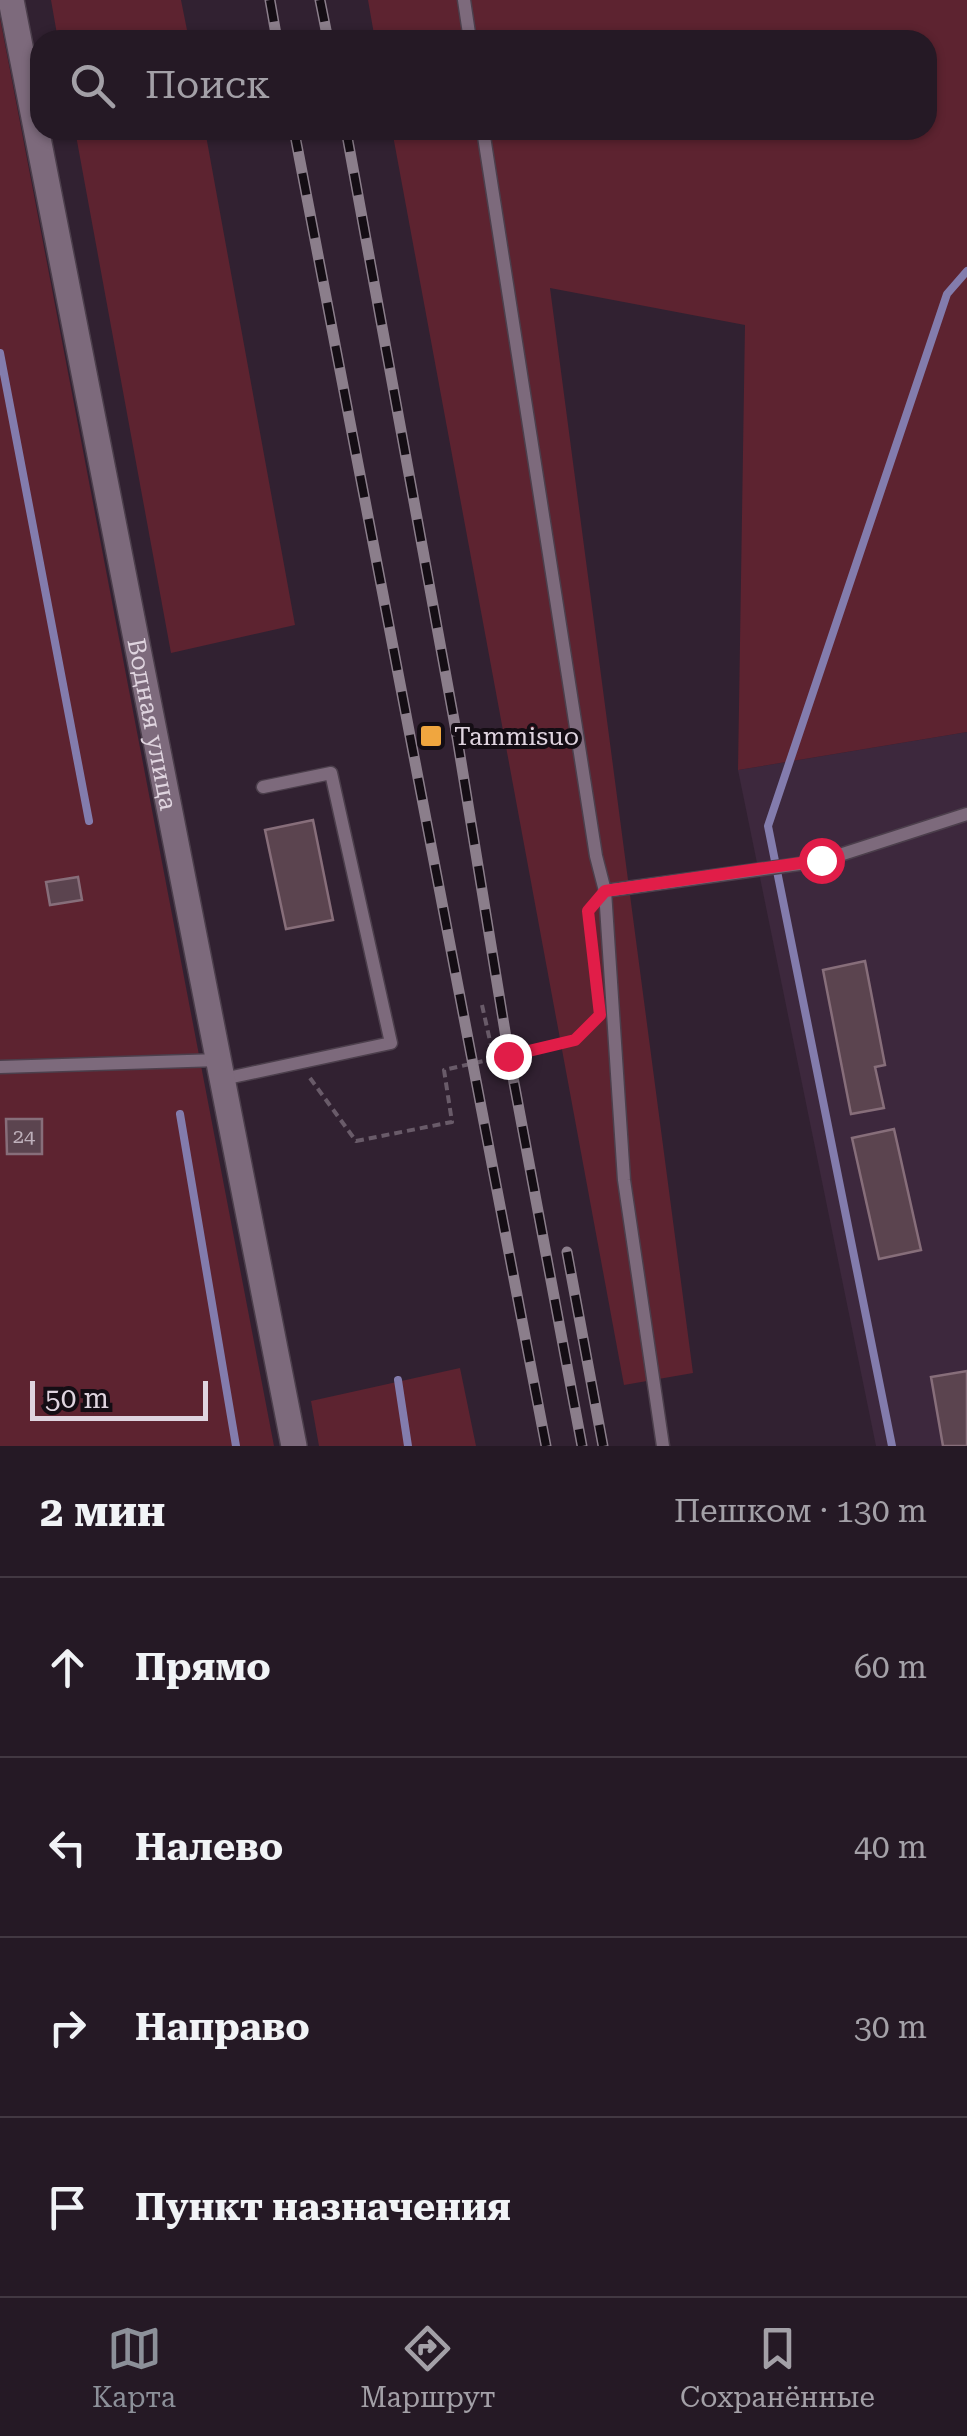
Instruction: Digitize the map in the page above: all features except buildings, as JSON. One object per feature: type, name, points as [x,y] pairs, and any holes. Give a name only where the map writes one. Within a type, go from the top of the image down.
[{"type":"street","name":"Водная улица","points":[[11,0],[30,97]]},
{"type":"street","name":"Водная улица","points":[[38,140],[294,1446]]},
{"type":"lane","points":[[464,0],[468,30]]},
{"type":"lane","points":[[485,140],[596,856],[605,891],[624,1180],[663,1446]]},
{"type":"lane","points":[[0,1067],[221,1070],[298,1063],[391,1043],[331,773],[263,787]]},
{"type":"lane","points":[[605,891],[821,860],[967,814]]},
{"type":"path","points":[[482,1005],[494,1059]]},
{"type":"path","points":[[298,1063],[356,1141],[452,1122],[444,1070],[575,1040],[600,1015]]},
{"type":"shaded area","points":[[51,0],[181,0],[187,30],[56,30]]},
{"type":"shaded area","points":[[368,0],[967,0],[967,732],[738,770],[745,325],[550,288],[693,1373],[624,1385],[394,140],[937,140],[937,30],[373,30]]},
{"type":"shaded area","points":[[0,18],[274,1446],[0,1446]]},
{"type":"shaded area","points":[[77,140],[207,140],[295,625],[171,653]]},
{"type":"shaded area","points":[[967,732],[967,1446],[876,1446],[738,770]]},
{"type":"shaded area","points":[[460,1368],[476,1446],[319,1446],[311,1401]]},
{"type":"waterway","points":[[892,1446],[768,826],[947,294],[967,271]]},
{"type":"waterway","points":[[0,353],[89,821]]},
{"type":"waterway","points":[[180,1114],[236,1446]]},
{"type":"waterway","points":[[398,1380],[408,1446]]},
{"type":"railway","points":[[270,0],[275,30]]},
{"type":"railway","points":[[320,0],[326,30]]},
{"type":"railway","points":[[296,140],[546,1446]]},
{"type":"railway","points":[[348,140],[456,731],[509,1056],[582,1446]]},
{"type":"railway","points":[[567,1252],[603,1446]]},
{"type":"place","name":"Tammisuo","points":[[431,736]]},
{"type":"route","points":[[508,1056],[575,1040],[600,1015],[588,911],[605,891],[821,860]]}]
